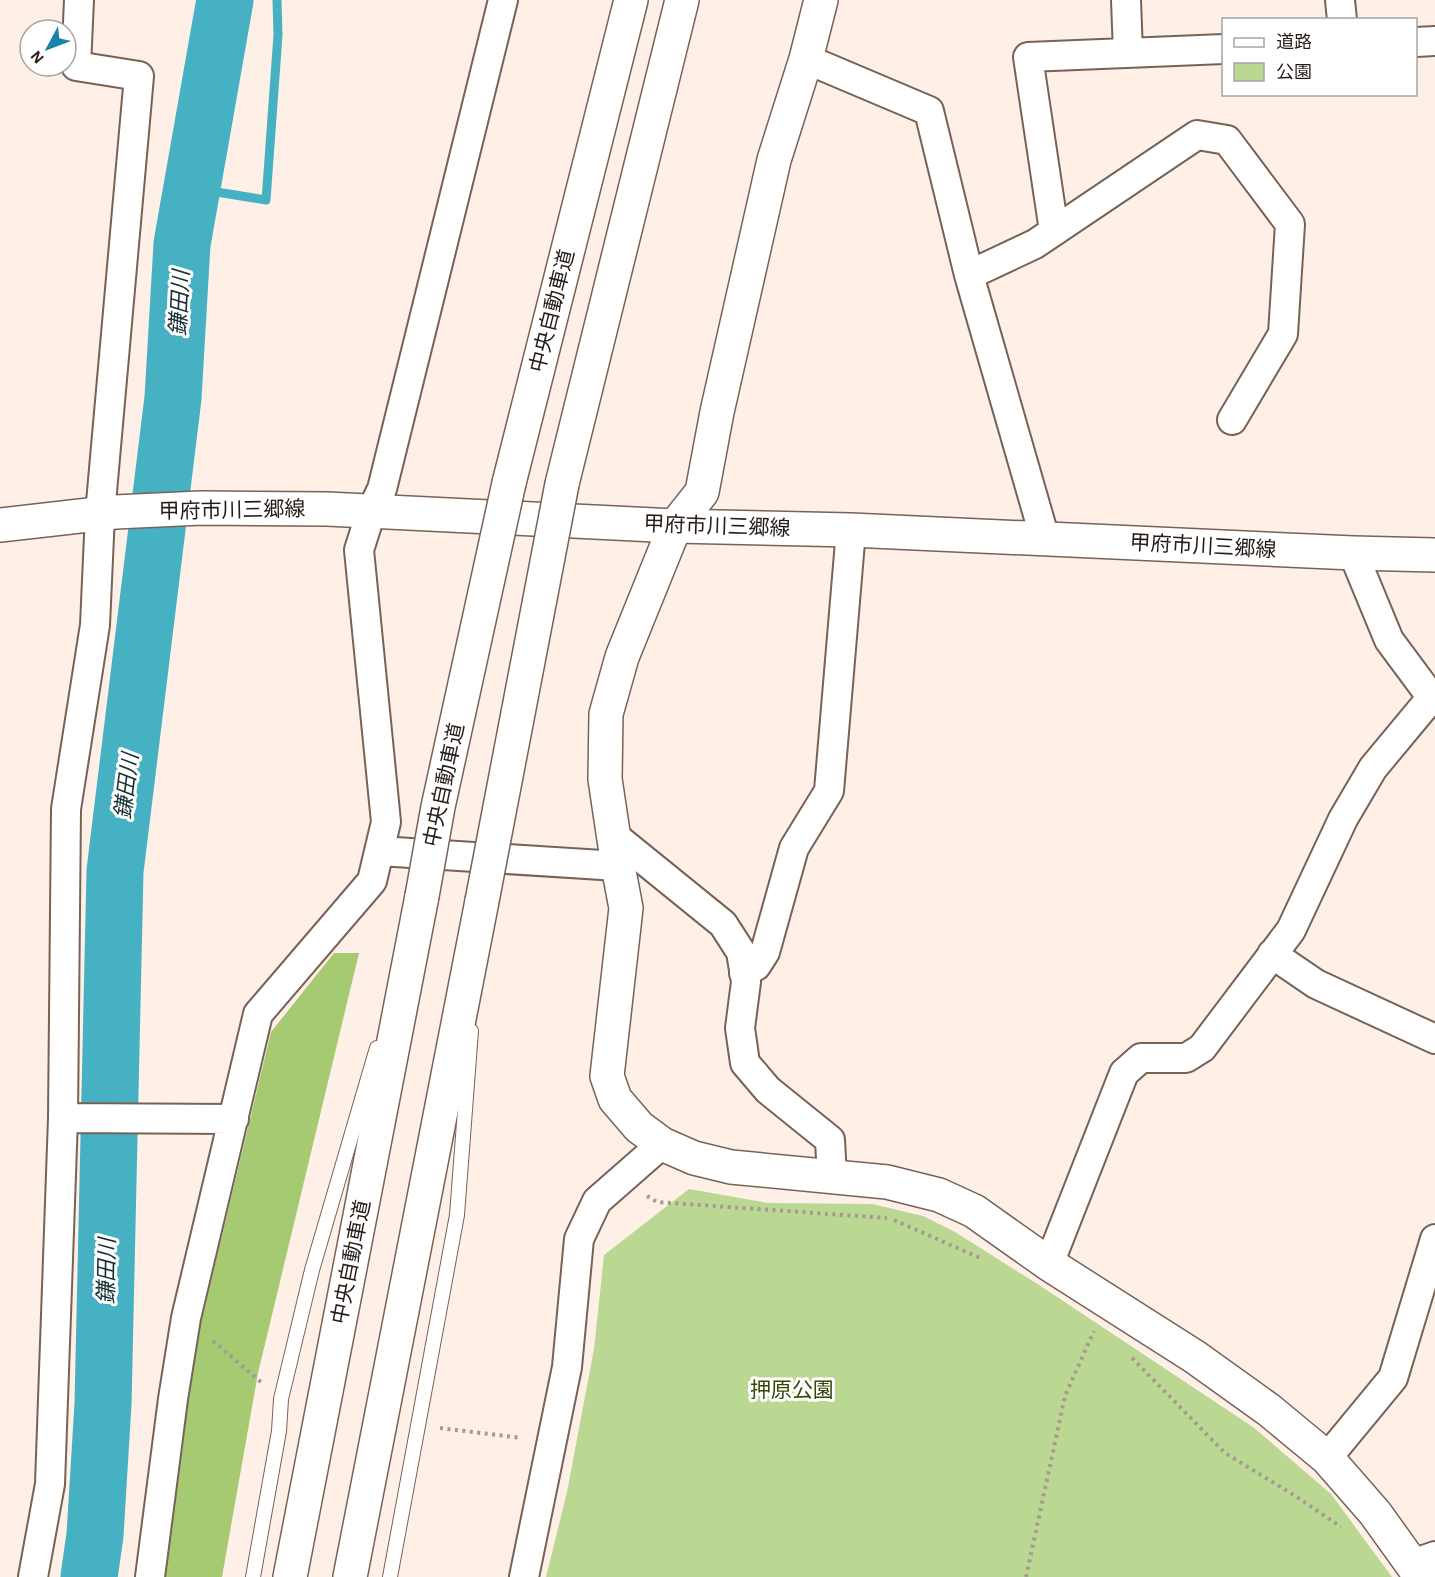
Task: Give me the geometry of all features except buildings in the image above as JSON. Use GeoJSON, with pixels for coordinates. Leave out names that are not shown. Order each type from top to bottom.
{"type":"FeatureCollection","features":[{"type":"Feature","properties":{"kind":"main road","name":"中央自動車道"},"geometry":{"type":"LineString","coordinates":[[290,1577],[440,796],[509,483],[632,0]]}},
{"type":"Feature","properties":{"kind":"main road"},"geometry":{"type":"LineString","coordinates":[[350,1577],[562,484],[682,0]]}},
{"type":"Feature","properties":{"kind":"main road"},"geometry":{"type":"LineString","coordinates":[[821,0],[806,59],[774,160],[717,412],[702,492],[675,526],[622,657],[606,714],[605,779],[612,834],[626,908],[607,1076],[615,1099],[639,1127],[662,1144],[694,1158],[731,1167],[887,1182],[939,1195],[974,1211],[1049,1264],[1195,1357],[1269,1410],[1327,1458],[1423,1566]]}},
{"type":"Feature","properties":{"kind":"main road","name":"甲府市川三郷線"},"geometry":{"type":"LineString","coordinates":[[0,525],[108,513],[201,508],[327,509],[675,526],[850,530],[1353,554],[1435,555]]}},
{"type":"Feature","properties":{"kind":"street"},"geometry":{"type":"LineString","coordinates":[[33,1577],[50,1484],[63,1118],[66,809],[95,625],[108,513],[139,76],[76,66],[79,0]]}},
{"type":"Feature","properties":{"kind":"street"},"geometry":{"type":"LineString","coordinates":[[150,1577],[186,1318],[258,1014],[372,880],[386,822],[359,549],[371,512],[382,489],[503,0]]}},
{"type":"Feature","properties":{"kind":"street"},"geometry":{"type":"LineString","coordinates":[[1126,0],[1128,53]]}},
{"type":"Feature","properties":{"kind":"street"},"geometry":{"type":"LineString","coordinates":[[1340,0],[1342,18]]}},
{"type":"Feature","properties":{"kind":"street"},"geometry":{"type":"LineString","coordinates":[[1417,42],[1435,41]]}},
{"type":"Feature","properties":{"kind":"street"},"geometry":{"type":"LineString","coordinates":[[1054,231],[1028,57],[1222,49]]}},
{"type":"Feature","properties":{"kind":"street"},"geometry":{"type":"LineString","coordinates":[[806,59],[929,111],[969,275],[1045,539]]}},
{"type":"Feature","properties":{"kind":"street"},"geometry":{"type":"LineString","coordinates":[[969,275],[1035,244],[1197,135],[1227,140],[1290,224],[1283,334],[1232,420]]}},
{"type":"Feature","properties":{"kind":"street"},"geometry":{"type":"LineString","coordinates":[[744,973],[756,966],[765,952],[794,848],[829,791],[850,530]]}},
{"type":"Feature","properties":{"kind":"street"},"geometry":{"type":"LineString","coordinates":[[1049,1264],[1124,1073],[1141,1058],[1186,1058],[1202,1048],[1291,930],[1342,819],[1373,768],[1433,699],[1389,640],[1353,554]]}},
{"type":"Feature","properties":{"kind":"street"},"geometry":{"type":"LineString","coordinates":[[612,834],[723,924],[741,952],[746,982],[740,1028],[745,1064],[768,1090],[830,1140],[832,1177]]}},
{"type":"Feature","properties":{"kind":"street"},"geometry":{"type":"LineString","coordinates":[[379,851],[618,866]]}},
{"type":"Feature","properties":{"kind":"street"},"geometry":{"type":"LineString","coordinates":[[1272,954],[1317,984],[1435,1039]]}},
{"type":"Feature","properties":{"kind":"street"},"geometry":{"type":"LineString","coordinates":[[63,1118],[234,1119]]}},
{"type":"Feature","properties":{"kind":"street"},"geometry":{"type":"LineString","coordinates":[[524,1577],[567,1367],[579,1239],[597,1201],[662,1144]]}},
{"type":"Feature","properties":{"kind":"street"},"geometry":{"type":"LineString","coordinates":[[1327,1458],[1393,1377],[1435,1239]]}},
{"type":"Feature","properties":{"kind":"lane"},"geometry":{"type":"LineString","coordinates":[[253,1577],[279,1431],[281,1399],[312,1270],[422,896]]}},
{"type":"Feature","properties":{"kind":"lane"},"geometry":{"type":"LineString","coordinates":[[390,1577],[457,1215],[482,901]]}},
{"type":"Feature","properties":{"kind":"path"},"geometry":{"type":"LineString","coordinates":[[619,1180],[657,1202],[890,1218],[981,1259]]}},
{"type":"Feature","properties":{"kind":"path"},"geometry":{"type":"LineString","coordinates":[[186,1318],[281,1399]]}},
{"type":"Feature","properties":{"kind":"path"},"geometry":{"type":"LineString","coordinates":[[1085,1325],[1103,1338]]}},
{"type":"Feature","properties":{"kind":"path"},"geometry":{"type":"LineString","coordinates":[[1026,1577],[1065,1396],[1094,1331]]}},
{"type":"Feature","properties":{"kind":"path"},"geometry":{"type":"LineString","coordinates":[[1132,1358],[1225,1453],[1298,1497],[1347,1532]]}},
{"type":"Feature","properties":{"kind":"path"},"geometry":{"type":"LineString","coordinates":[[418,1425],[551,1442]]}},
{"type":"Feature","properties":{"kind":"green space"},"geometry":{"type":"Polygon","coordinates":[[[334,953],[359,953],[258,1373],[222,1577],[162,1577],[179,1414],[271,1032],[334,953]]]}},
{"type":"Feature","properties":{"kind":"green space","name":"押原公園"},"geometry":{"type":"Polygon","coordinates":[[[689,1189],[768,1203],[872,1204],[923,1216],[955,1232],[1253,1427],[1331,1494],[1392,1577],[546,1577],[567,1492],[594,1349],[604,1255],[689,1189]]]}},
{"type":"Feature","properties":{"kind":"waterway","name":"鎌田川"},"geometry":{"type":"LineString","coordinates":[[89,1577],[95,1535],[103,1404],[115,871],[173,398],[182,244],[225,0]]}},
{"type":"Feature","properties":{"kind":"waterway"},"geometry":{"type":"LineString","coordinates":[[192,188],[266,200],[278,35],[277,0]]}}]}
